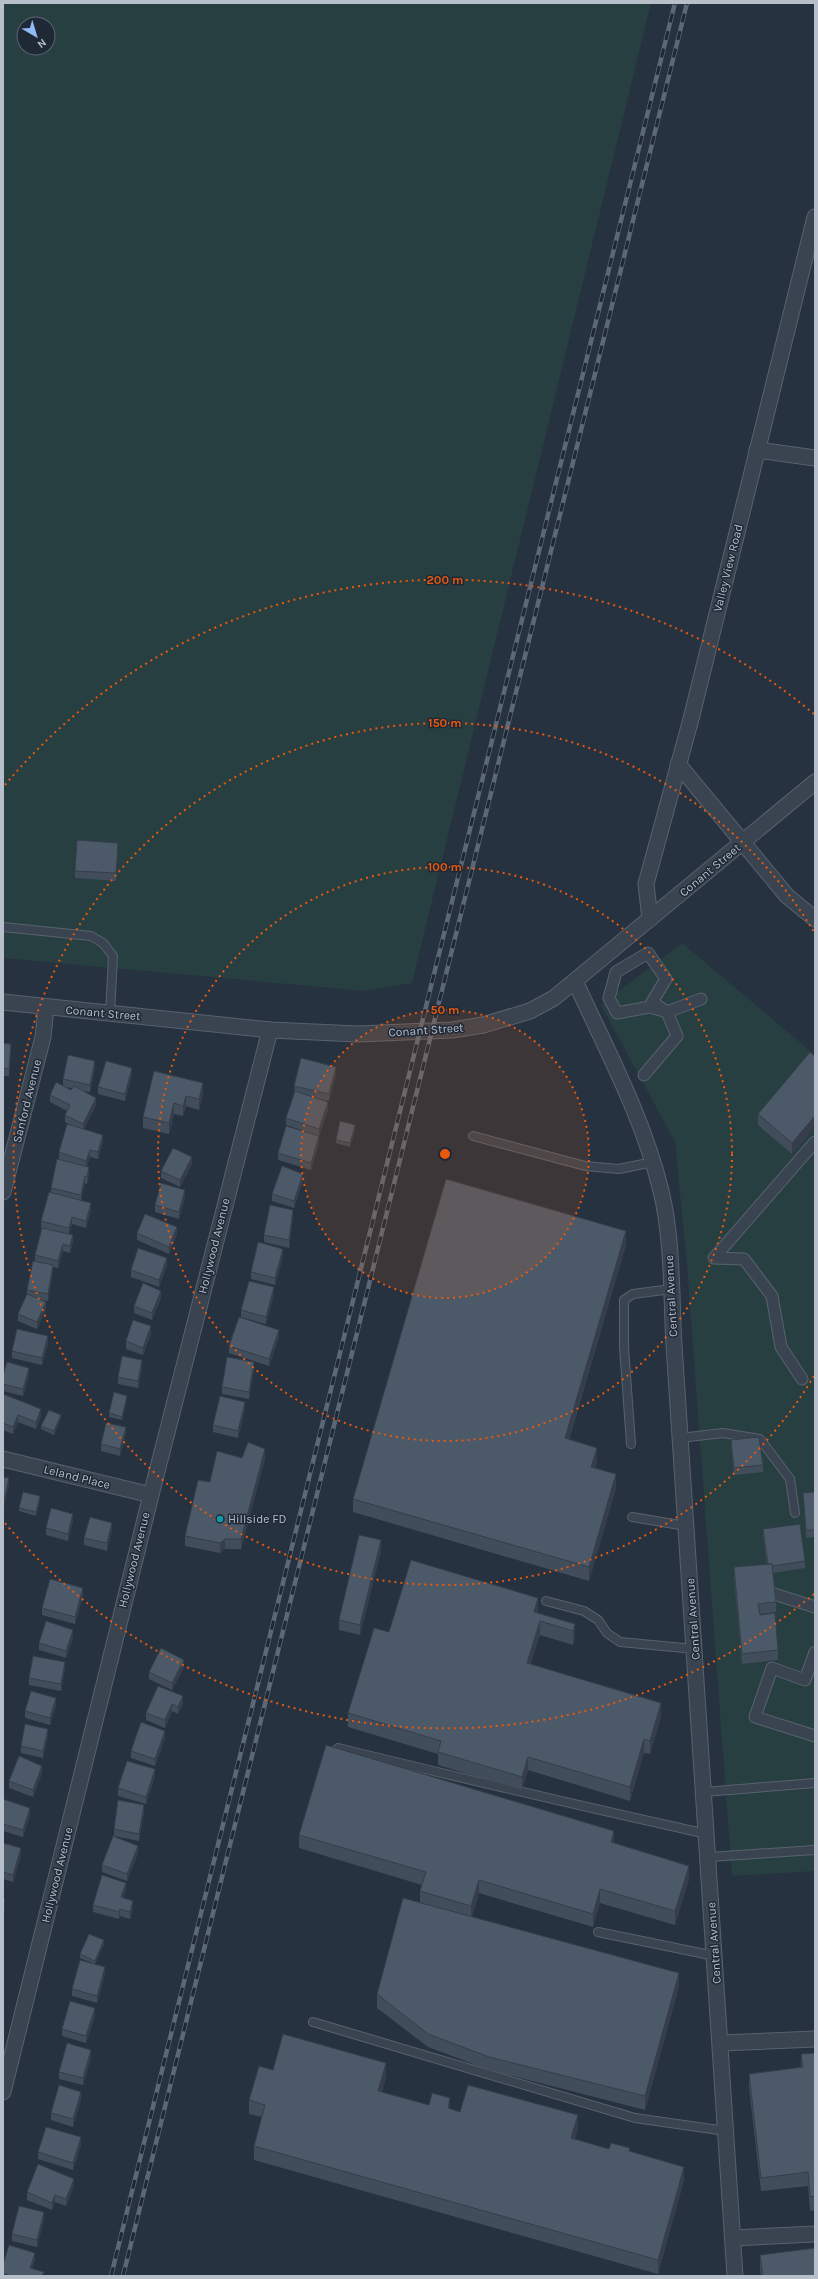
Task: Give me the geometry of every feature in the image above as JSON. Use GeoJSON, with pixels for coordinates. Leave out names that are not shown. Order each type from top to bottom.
{"type":"FeatureCollection","features":[{"type":"Feature","properties":{"kind":"street","name":"Valley View Road"},"geometry":{"type":"LineString","coordinates":[[650,919],[646,884],[678,764],[815,217]]}},
{"type":"Feature","properties":{"kind":"street"},"geometry":{"type":"LineString","coordinates":[[757,450],[815,458]]}},
{"type":"Feature","properties":{"kind":"street"},"geometry":{"type":"LineString","coordinates":[[678,764],[787,896],[815,919]]}},
{"type":"Feature","properties":{"kind":"street","name":"Conant Street"},"geometry":{"type":"LineString","coordinates":[[3,1002],[46,1008],[110,1013],[270,1030],[358,1034],[452,1030],[483,1025],[530,1011],[554,998],[815,782]]}},
{"type":"Feature","properties":{"kind":"street"},"geometry":{"type":"LineString","coordinates":[[644,1074],[677,1036],[667,1012],[652,1002],[666,979],[648,953],[616,972],[609,998],[617,1013],[650,1007],[667,1012],[701,999]]}},
{"type":"Feature","properties":{"kind":"street","name":"Central Avenue"},"geometry":{"type":"LineString","coordinates":[[574,980],[633,1104],[654,1162],[662,1192],[668,1232],[680,1438],[709,1857],[735,2276]]}},
{"type":"Feature","properties":{"kind":"street","name":"Sanford Avenue"},"geometry":{"type":"LineString","coordinates":[[3,1192],[43,1037],[46,1008]]}},
{"type":"Feature","properties":{"kind":"street","name":"Hollywood Avenue"},"geometry":{"type":"LineString","coordinates":[[3,2092],[151,1495],[270,1030]]}},
{"type":"Feature","properties":{"kind":"street"},"geometry":{"type":"LineString","coordinates":[[802,1379],[780,1347],[772,1296],[744,1259],[714,1258],[815,1142]]}},
{"type":"Feature","properties":{"kind":"street","name":"Leland Place"},"geometry":{"type":"LineString","coordinates":[[3,1459],[151,1495]]}},
{"type":"Feature","properties":{"kind":"street"},"geometry":{"type":"LineString","coordinates":[[774,1594],[815,1607]]}},
{"type":"Feature","properties":{"kind":"street"},"geometry":{"type":"LineString","coordinates":[[815,1652],[805,1680],[772,1668],[755,1717],[815,1736]]}},
{"type":"Feature","properties":{"kind":"street"},"geometry":{"type":"LineString","coordinates":[[720,2043],[815,2039]]}},
{"type":"Feature","properties":{"kind":"street"},"geometry":{"type":"LineString","coordinates":[[733,2238],[815,2234]]}},
{"type":"Feature","properties":{"kind":"lane"},"geometry":{"type":"LineString","coordinates":[[3,927],[91,936],[103,943],[112,956],[110,1013]]}},
{"type":"Feature","properties":{"kind":"lane"},"geometry":{"type":"LineString","coordinates":[[473,1136],[585,1166],[619,1169],[654,1162]]}},
{"type":"Feature","properties":{"kind":"lane"},"geometry":{"type":"LineString","coordinates":[[631,1444],[624,1347],[624,1300],[634,1294],[671,1289]]}},
{"type":"Feature","properties":{"kind":"lane"},"geometry":{"type":"LineString","coordinates":[[680,1438],[723,1433],[760,1439],[780,1464],[790,1480],[795,1513]]}},
{"type":"Feature","properties":{"kind":"lane"},"geometry":{"type":"LineString","coordinates":[[632,1517],[686,1526]]}},
{"type":"Feature","properties":{"kind":"lane"},"geometry":{"type":"LineString","coordinates":[[546,1601],[584,1611],[598,1620],[607,1633],[620,1642],[695,1649]]}},
{"type":"Feature","properties":{"kind":"lane"},"geometry":{"type":"LineString","coordinates":[[338,1748],[499,1788],[707,1834]]}},
{"type":"Feature","properties":{"kind":"lane"},"geometry":{"type":"LineString","coordinates":[[704,1792],[815,1783]]}},
{"type":"Feature","properties":{"kind":"lane"},"geometry":{"type":"LineString","coordinates":[[709,1857],[815,1850]]}},
{"type":"Feature","properties":{"kind":"lane"},"geometry":{"type":"LineString","coordinates":[[598,1932],[715,1956]]}},
{"type":"Feature","properties":{"kind":"lane"},"geometry":{"type":"LineString","coordinates":[[313,2022],[635,2118],[726,2131]]}},
{"type":"Feature","properties":{"kind":"green space"},"geometry":{"type":"Polygon","coordinates":[[[3,3],[651,3],[412,983],[365,991],[3,958],[3,3]]]}},
{"type":"Feature","properties":{"kind":"green space"},"geometry":{"type":"Polygon","coordinates":[[[682,943],[815,1055],[815,1871],[732,1876],[687,1265],[675,1142],[601,1005],[682,943]]]}},
{"type":"Feature","properties":{"kind":"building"},"geometry":{"type":"Polygon","coordinates":[[[77,840],[118,843],[116,873],[75,871],[77,840]]]}},
{"type":"Feature","properties":{"kind":"building"},"geometry":{"type":"Polygon","coordinates":[[[3,1043],[11,1044],[9,1069],[3,1068],[3,1043]]]}},
{"type":"Feature","properties":{"kind":"building"},"geometry":{"type":"Polygon","coordinates":[[[810,1052],[815,1056],[815,1116],[792,1143],[758,1114],[810,1052]]]}},
{"type":"Feature","properties":{"kind":"building"},"geometry":{"type":"Polygon","coordinates":[[[68,1055],[95,1061],[90,1085],[63,1079],[68,1055]]]}},
{"type":"Feature","properties":{"kind":"building"},"geometry":{"type":"Polygon","coordinates":[[[301,1058],[336,1067],[329,1094],[294,1086],[301,1058]]]}},
{"type":"Feature","properties":{"kind":"building"},"geometry":{"type":"Polygon","coordinates":[[[106,1061],[132,1068],[125,1094],[98,1087],[106,1061]]]}},
{"type":"Feature","properties":{"kind":"building"},"geometry":{"type":"Polygon","coordinates":[[[154,1071],[203,1083],[199,1099],[186,1096],[183,1106],[174,1103],[169,1123],[143,1117],[154,1071]]]}},
{"type":"Feature","properties":{"kind":"building"},"geometry":{"type":"Polygon","coordinates":[[[56,1082],[71,1090],[74,1086],[96,1098],[83,1124],[65,1115],[70,1105],[50,1095],[56,1082]]]}},
{"type":"Feature","properties":{"kind":"building"},"geometry":{"type":"Polygon","coordinates":[[[295,1091],[328,1102],[319,1129],[286,1118],[295,1091]]]}},
{"type":"Feature","properties":{"kind":"building"},"geometry":{"type":"Polygon","coordinates":[[[340,1121],[355,1125],[350,1143],[336,1140],[340,1121]]]}},
{"type":"Feature","properties":{"kind":"building"},"geometry":{"type":"Polygon","coordinates":[[[67,1124],[103,1135],[98,1152],[90,1150],[86,1161],[59,1152],[67,1124]]]}},
{"type":"Feature","properties":{"kind":"building"},"geometry":{"type":"Polygon","coordinates":[[[286,1126],[319,1136],[311,1163],[278,1153],[286,1126]]]}},
{"type":"Feature","properties":{"kind":"building"},"geometry":{"type":"Polygon","coordinates":[[[173,1148],[192,1157],[180,1180],[161,1171],[173,1148]]]}},
{"type":"Feature","properties":{"kind":"building"},"geometry":{"type":"Polygon","coordinates":[[[57,1159],[89,1167],[87,1177],[85,1176],[81,1195],[51,1188],[57,1159]]]}},
{"type":"Feature","properties":{"kind":"building"},"geometry":{"type":"Polygon","coordinates":[[[282,1166],[303,1174],[294,1201],[272,1194],[282,1166]]]}},
{"type":"Feature","properties":{"kind":"building"},"geometry":{"type":"Polygon","coordinates":[[[446,1179],[626,1231],[565,1438],[597,1448],[591,1467],[616,1474],[589,1567],[353,1499],[446,1179]]]}},
{"type":"Feature","properties":{"kind":"building"},"geometry":{"type":"Polygon","coordinates":[[[161,1183],[185,1190],[179,1212],[155,1205],[161,1183]]]}},
{"type":"Feature","properties":{"kind":"building"},"geometry":{"type":"Polygon","coordinates":[[[49,1192],[91,1203],[86,1221],[72,1217],[69,1228],[41,1221],[49,1192]]]}},
{"type":"Feature","properties":{"kind":"building"},"geometry":{"type":"Polygon","coordinates":[[[270,1205],[293,1210],[289,1240],[264,1235],[270,1205]]]}},
{"type":"Feature","properties":{"kind":"building"},"geometry":{"type":"Polygon","coordinates":[[[145,1214],[177,1227],[169,1247],[137,1233],[145,1214]]]}},
{"type":"Feature","properties":{"kind":"building"},"geometry":{"type":"Polygon","coordinates":[[[42,1228],[73,1235],[70,1246],[63,1244],[58,1261],[35,1255],[42,1228]]]}},
{"type":"Feature","properties":{"kind":"building"},"geometry":{"type":"Polygon","coordinates":[[[258,1242],[283,1249],[275,1278],[251,1272],[258,1242]]]}},
{"type":"Feature","properties":{"kind":"building"},"geometry":{"type":"Polygon","coordinates":[[[138,1248],[167,1258],[159,1280],[131,1270],[138,1248]]]}},
{"type":"Feature","properties":{"kind":"building"},"geometry":{"type":"Polygon","coordinates":[[[33,1261],[53,1265],[48,1294],[27,1290],[33,1261]]]}},
{"type":"Feature","properties":{"kind":"building"},"geometry":{"type":"Polygon","coordinates":[[[249,1281],[274,1287],[266,1317],[241,1310],[249,1281]]]}},
{"type":"Feature","properties":{"kind":"building"},"geometry":{"type":"Polygon","coordinates":[[[143,1283],[161,1291],[152,1313],[134,1306],[143,1283]]]}},
{"type":"Feature","properties":{"kind":"building"},"geometry":{"type":"Polygon","coordinates":[[[27,1294],[46,1302],[37,1322],[18,1314],[27,1294]]]}},
{"type":"Feature","properties":{"kind":"building"},"geometry":{"type":"Polygon","coordinates":[[[239,1317],[279,1330],[269,1359],[229,1346],[239,1317]]]}},
{"type":"Feature","properties":{"kind":"building"},"geometry":{"type":"Polygon","coordinates":[[[133,1320],[151,1326],[143,1348],[126,1341],[133,1320]]]}},
{"type":"Feature","properties":{"kind":"building"},"geometry":{"type":"Polygon","coordinates":[[[17,1329],[48,1336],[42,1358],[12,1351],[17,1329]]]}},
{"type":"Feature","properties":{"kind":"building"},"geometry":{"type":"Polygon","coordinates":[[[122,1356],[142,1360],[138,1381],[118,1377],[122,1356]]]}},
{"type":"Feature","properties":{"kind":"building"},"geometry":{"type":"Polygon","coordinates":[[[227,1357],[254,1362],[249,1392],[222,1387],[227,1357]]]}},
{"type":"Feature","properties":{"kind":"building"},"geometry":{"type":"Polygon","coordinates":[[[7,1362],[29,1368],[23,1389],[3,1384],[3,1375],[7,1362]]]}},
{"type":"Feature","properties":{"kind":"building"},"geometry":{"type":"Polygon","coordinates":[[[114,1392],[127,1396],[122,1417],[109,1413],[114,1392]]]}},
{"type":"Feature","properties":{"kind":"building"},"geometry":{"type":"Polygon","coordinates":[[[3,1394],[41,1409],[36,1422],[18,1415],[13,1427],[3,1423],[3,1394]]]}},
{"type":"Feature","properties":{"kind":"building"},"geometry":{"type":"Polygon","coordinates":[[[220,1396],[245,1402],[238,1431],[213,1425],[220,1396]]]}},
{"type":"Feature","properties":{"kind":"building"},"geometry":{"type":"Polygon","coordinates":[[[49,1410],[61,1415],[54,1431],[41,1426],[49,1410]]]}},
{"type":"Feature","properties":{"kind":"building"},"geometry":{"type":"Polygon","coordinates":[[[106,1423],[126,1427],[120,1449],[101,1444],[106,1423]]]}},
{"type":"Feature","properties":{"kind":"building"},"geometry":{"type":"Polygon","coordinates":[[[759,1437],[763,1465],[734,1468],[731,1440],[759,1437]]]}},
{"type":"Feature","properties":{"kind":"building","name":"Hillside FD"},"geometry":{"type":"Polygon","coordinates":[[[248,1442],[265,1449],[241,1539],[225,1539],[220,1543],[185,1536],[198,1480],[210,1482],[217,1451],[242,1458],[248,1442]]]}},
{"type":"Feature","properties":{"kind":"building"},"geometry":{"type":"Polygon","coordinates":[[[3,1477],[9,1478],[3,1504],[3,1477]]]}},
{"type":"Feature","properties":{"kind":"building"},"geometry":{"type":"Polygon","coordinates":[[[23,1492],[40,1496],[36,1512],[19,1508],[23,1492]]]}},
{"type":"Feature","properties":{"kind":"building"},"geometry":{"type":"Polygon","coordinates":[[[815,1492],[815,1530],[806,1530],[803,1493],[815,1492]]]}},
{"type":"Feature","properties":{"kind":"building"},"geometry":{"type":"Polygon","coordinates":[[[51,1508],[73,1514],[68,1534],[46,1528],[51,1508]]]}},
{"type":"Feature","properties":{"kind":"building"},"geometry":{"type":"Polygon","coordinates":[[[90,1517],[112,1523],[107,1543],[84,1538],[90,1517]]]}},
{"type":"Feature","properties":{"kind":"building"},"geometry":{"type":"Polygon","coordinates":[[[800,1524],[805,1561],[772,1566],[772,1564],[768,1564],[763,1529],[800,1524]]]}},
{"type":"Feature","properties":{"kind":"building"},"geometry":{"type":"Polygon","coordinates":[[[359,1535],[381,1540],[360,1625],[339,1620],[359,1535]]]}},
{"type":"Feature","properties":{"kind":"building"},"geometry":{"type":"Polygon","coordinates":[[[411,1560],[538,1598],[534,1612],[575,1624],[573,1631],[540,1621],[527,1663],[661,1703],[650,1741],[644,1739],[630,1787],[528,1757],[522,1777],[438,1752],[441,1741],[348,1713],[374,1628],[389,1632],[411,1560]]]}},
{"type":"Feature","properties":{"kind":"building"},"geometry":{"type":"Polygon","coordinates":[[[772,1564],[776,1602],[758,1604],[760,1615],[775,1613],[778,1650],[742,1654],[734,1567],[772,1564]]]}},
{"type":"Feature","properties":{"kind":"building"},"geometry":{"type":"Polygon","coordinates":[[[50,1579],[83,1588],[75,1617],[42,1608],[50,1579]]]}},
{"type":"Feature","properties":{"kind":"building"},"geometry":{"type":"Polygon","coordinates":[[[46,1621],[73,1630],[66,1651],[39,1643],[46,1621]]]}},
{"type":"Feature","properties":{"kind":"building"},"geometry":{"type":"Polygon","coordinates":[[[161,1648],[184,1660],[172,1683],[149,1672],[161,1648]]]}},
{"type":"Feature","properties":{"kind":"building"},"geometry":{"type":"Polygon","coordinates":[[[33,1656],[65,1662],[61,1684],[29,1678],[33,1656]]]}},
{"type":"Feature","properties":{"kind":"building"},"geometry":{"type":"Polygon","coordinates":[[[158,1686],[183,1696],[178,1707],[172,1704],[165,1720],[146,1713],[158,1686]]]}},
{"type":"Feature","properties":{"kind":"building"},"geometry":{"type":"Polygon","coordinates":[[[31,1691],[56,1698],[50,1718],[25,1711],[31,1691]]]}},
{"type":"Feature","properties":{"kind":"building"},"geometry":{"type":"Polygon","coordinates":[[[141,1722],[165,1731],[155,1759],[131,1751],[141,1722]]]}},
{"type":"Feature","properties":{"kind":"building"},"geometry":{"type":"Polygon","coordinates":[[[25,1724],[48,1729],[43,1751],[21,1746],[25,1724]]]}},
{"type":"Feature","properties":{"kind":"building"},"geometry":{"type":"Polygon","coordinates":[[[326,1745],[614,1831],[611,1842],[689,1866],[675,1911],[600,1889],[593,1914],[479,1880],[471,1906],[420,1891],[426,1872],[299,1835],[326,1745]]]}},
{"type":"Feature","properties":{"kind":"building"},"geometry":{"type":"Polygon","coordinates":[[[19,1756],[42,1766],[33,1790],[9,1781],[19,1756]]]}},
{"type":"Feature","properties":{"kind":"building"},"geometry":{"type":"Polygon","coordinates":[[[127,1761],[155,1769],[146,1797],[118,1788],[127,1761]]]}},
{"type":"Feature","properties":{"kind":"building"},"geometry":{"type":"Polygon","coordinates":[[[3,1799],[30,1808],[23,1830],[3,1824],[3,1799]]]}},
{"type":"Feature","properties":{"kind":"building"},"geometry":{"type":"Polygon","coordinates":[[[118,1800],[144,1805],[139,1834],[114,1829],[118,1800]]]}},
{"type":"Feature","properties":{"kind":"building"},"geometry":{"type":"Polygon","coordinates":[[[113,1836],[138,1846],[127,1874],[102,1865],[113,1836]]]}},
{"type":"Feature","properties":{"kind":"building"},"geometry":{"type":"Polygon","coordinates":[[[3,1843],[21,1848],[13,1875],[3,1872],[3,1843]]]}},
{"type":"Feature","properties":{"kind":"building"},"geometry":{"type":"Polygon","coordinates":[[[102,1875],[126,1883],[121,1897],[133,1901],[130,1912],[120,1909],[119,1912],[93,1905],[102,1875]]]}},
{"type":"Feature","properties":{"kind":"building"},"geometry":{"type":"Polygon","coordinates":[[[403,1898],[679,1973],[645,2096],[489,2057],[428,2034],[377,1994],[403,1898]]]}},
{"type":"Feature","properties":{"kind":"building"},"geometry":{"type":"Polygon","coordinates":[[[3,1899],[5,1899],[3,1912],[3,1899]]]}},
{"type":"Feature","properties":{"kind":"building"},"geometry":{"type":"Polygon","coordinates":[[[89,1934],[104,1940],[95,1961],[80,1954],[89,1934]]]}},
{"type":"Feature","properties":{"kind":"building"},"geometry":{"type":"Polygon","coordinates":[[[80,1960],[105,1967],[97,1996],[72,1989],[80,1960]]]}},
{"type":"Feature","properties":{"kind":"building"},"geometry":{"type":"Polygon","coordinates":[[[70,2001],[95,2008],[86,2036],[62,2029],[70,2001]]]}},
{"type":"Feature","properties":{"kind":"building"},"geometry":{"type":"Polygon","coordinates":[[[283,2034],[386,2063],[378,2091],[429,2105],[432,2093],[450,2098],[448,2108],[460,2112],[468,2085],[578,2115],[571,2138],[609,2149],[611,2143],[630,2148],[629,2151],[684,2167],[658,2260],[254,2146],[265,2105],[249,2100],[259,2066],[273,2070],[283,2034]]]}},
{"type":"Feature","properties":{"kind":"building"},"geometry":{"type":"Polygon","coordinates":[[[67,2043],[91,2050],[83,2078],[59,2072],[67,2043]]]}},
{"type":"Feature","properties":{"kind":"building"},"geometry":{"type":"Polygon","coordinates":[[[815,2053],[815,2196],[810,2197],[808,2172],[761,2178],[749,2074],[803,2067],[801,2054],[815,2053]]]}},
{"type":"Feature","properties":{"kind":"building"},"geometry":{"type":"Polygon","coordinates":[[[59,2085],[81,2092],[73,2119],[51,2113],[59,2085]]]}},
{"type":"Feature","properties":{"kind":"building"},"geometry":{"type":"Polygon","coordinates":[[[46,2127],[81,2137],[73,2163],[38,2152],[46,2127]]]}},
{"type":"Feature","properties":{"kind":"building"},"geometry":{"type":"Polygon","coordinates":[[[38,2164],[74,2179],[66,2199],[55,2195],[52,2203],[27,2192],[38,2164]]]}},
{"type":"Feature","properties":{"kind":"building"},"geometry":{"type":"Polygon","coordinates":[[[19,2206],[44,2212],[37,2240],[12,2234],[19,2206]]]}},
{"type":"Feature","properties":{"kind":"building"},"geometry":{"type":"Polygon","coordinates":[[[9,2245],[35,2253],[30,2268],[44,2272],[42,2276],[11,2276],[3,2273],[3,2264],[9,2245]]]}},
{"type":"Feature","properties":{"kind":"building"},"geometry":{"type":"Polygon","coordinates":[[[815,2248],[815,2276],[763,2276],[760,2255],[815,2248]]]}},
{"type":"Feature","properties":{"kind":"railway"},"geometry":{"type":"LineString","coordinates":[[111,2276],[675,3]]}},
{"type":"Feature","properties":{"kind":"railway"},"geometry":{"type":"LineString","coordinates":[[123,2276],[687,3]]}},
{"type":"Feature","properties":{"kind":"place","name":"Hillside FD"},"geometry":{"type":"Point","coordinates":[220,1519]}}]}
